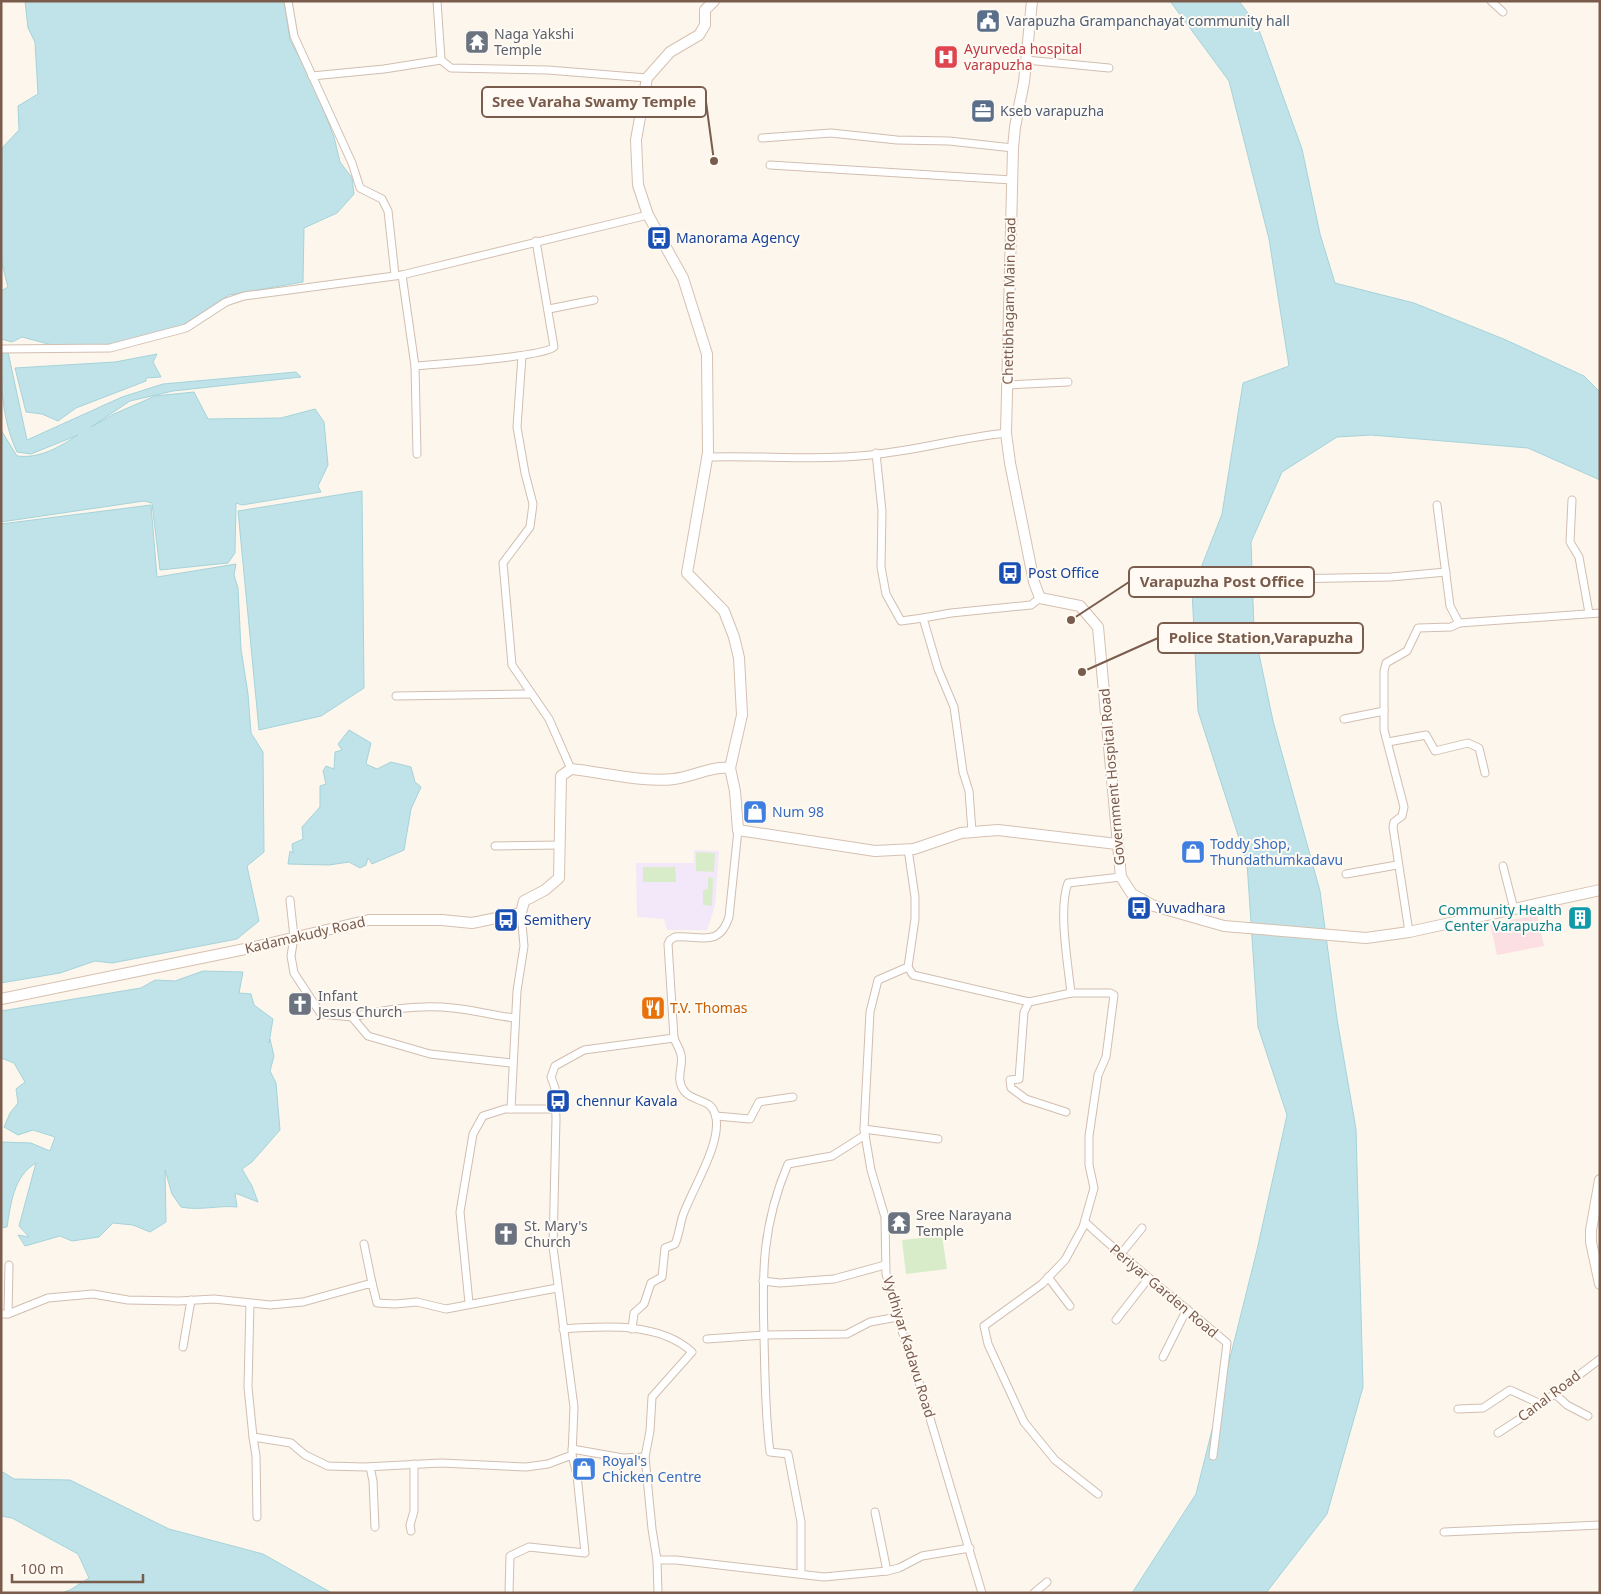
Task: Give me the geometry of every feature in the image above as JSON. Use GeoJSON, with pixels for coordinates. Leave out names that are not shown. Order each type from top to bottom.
{"type":"FeatureCollection","features":[{"type":"Feature","properties":{"kind":"street"},"geometry":{"type":"LineString","coordinates":[[288,1],[294,36],[352,163],[360,188],[382,199],[388,211],[415,366],[417,454]]}},
{"type":"Feature","properties":{"kind":"street"},"geometry":{"type":"LineString","coordinates":[[437,1],[441,60],[451,68],[548,70],[647,78]]}},
{"type":"Feature","properties":{"kind":"street"},"geometry":{"type":"LineString","coordinates":[[632,1329],[634,1313],[644,1304],[651,1283],[662,1277],[665,1248],[675,1244],[683,1216],[711,1151],[716,1116],[713,1109],[704,1101],[686,1093],[683,1088],[679,1067],[682,1056],[674,1038],[668,944],[675,937],[714,938],[724,930],[729,917],[738,830],[735,792],[730,768],[742,715],[741,685],[734,637],[724,611],[687,573],[700,510],[706,457],[708,421],[707,354],[683,278],[648,215],[638,186],[636,140],[647,78],[670,52],[699,35],[705,25],[705,10],[714,1]]}},
{"type":"Feature","properties":{"kind":"street","name":"Chettibhagam Main Road"},"geometry":{"type":"LineString","coordinates":[[1032,1],[1026,60],[1013,148],[1006,433],[1034,582],[1040,598]]}},
{"type":"Feature","properties":{"kind":"street"},"geometry":{"type":"LineString","coordinates":[[1491,1],[1503,12]]}},
{"type":"Feature","properties":{"kind":"street"},"geometry":{"type":"LineString","coordinates":[[312,76],[384,69],[441,60]]}},
{"type":"Feature","properties":{"kind":"street"},"geometry":{"type":"LineString","coordinates":[[1026,60],[1109,68]]}},
{"type":"Feature","properties":{"kind":"street"},"geometry":{"type":"LineString","coordinates":[[762,138],[831,133],[897,140],[949,141],[1013,148]]}},
{"type":"Feature","properties":{"kind":"street"},"geometry":{"type":"LineString","coordinates":[[770,165],[1012,180]]}},
{"type":"Feature","properties":{"kind":"street"},"geometry":{"type":"LineString","coordinates":[[1,349],[110,348],[186,328],[226,302],[244,296],[398,275],[648,215]]}},
{"type":"Feature","properties":{"kind":"street"},"geometry":{"type":"LineString","coordinates":[[415,366],[522,356],[550,351],[554,347],[536,241]]}},
{"type":"Feature","properties":{"kind":"street"},"geometry":{"type":"LineString","coordinates":[[549,309],[594,300]]}},
{"type":"Feature","properties":{"kind":"street"},"geometry":{"type":"LineString","coordinates":[[522,356],[517,427],[533,504],[530,527],[503,563],[512,665],[549,719],[570,769]]}},
{"type":"Feature","properties":{"kind":"street"},"geometry":{"type":"LineString","coordinates":[[1007,385],[1068,382]]}},
{"type":"Feature","properties":{"kind":"street"},"geometry":{"type":"LineString","coordinates":[[706,457],[812,458],[876,453],[964,437],[1006,433]]}},
{"type":"Feature","properties":{"kind":"street"},"geometry":{"type":"LineString","coordinates":[[876,453],[882,511],[881,567],[886,594],[901,621],[951,613],[1031,605],[1040,598]]}},
{"type":"Feature","properties":{"kind":"street"},"geometry":{"type":"LineString","coordinates":[[1572,500],[1570,542],[1579,557],[1589,613]]}},
{"type":"Feature","properties":{"kind":"street"},"geometry":{"type":"LineString","coordinates":[[1437,505],[1450,606],[1458,623]]}},
{"type":"Feature","properties":{"kind":"street"},"geometry":{"type":"LineString","coordinates":[[1284,579],[1391,577],[1446,572]]}},
{"type":"Feature","properties":{"kind":"street","name":"Government Hospital Road"},"geometry":{"type":"LineString","coordinates":[[1040,598],[1080,606],[1098,627],[1121,877],[1132,894],[1154,906],[1224,926],[1366,938],[1409,932],[1600,890]]}},
{"type":"Feature","properties":{"kind":"street"},"geometry":{"type":"LineString","coordinates":[[1409,932],[1397,865],[1393,827],[1394,822],[1402,816],[1404,807],[1384,730],[1384,671],[1386,663],[1407,651],[1418,628],[1451,626],[1458,623],[1600,613]]}},
{"type":"Feature","properties":{"kind":"street"},"geometry":{"type":"LineString","coordinates":[[923,618],[938,669],[954,707],[964,772],[969,791],[972,832]]}},
{"type":"Feature","properties":{"kind":"street"},"geometry":{"type":"LineString","coordinates":[[396,696],[531,694]]}},
{"type":"Feature","properties":{"kind":"street"},"geometry":{"type":"LineString","coordinates":[[1344,719],[1384,711]]}},
{"type":"Feature","properties":{"kind":"street"},"geometry":{"type":"LineString","coordinates":[[1388,742],[1426,736],[1435,751],[1468,743],[1479,748],[1485,773]]}},
{"type":"Feature","properties":{"kind":"street"},"geometry":{"type":"LineString","coordinates":[[511,1109],[515,1018],[524,946],[521,913],[524,901],[545,890],[559,878],[561,776],[570,769],[652,779],[675,779],[720,767],[730,768]]}},
{"type":"Feature","properties":{"kind":"street"},"geometry":{"type":"LineString","coordinates":[[738,830],[876,851],[914,849],[961,834],[998,830],[1117,844]]}},
{"type":"Feature","properties":{"kind":"street"},"geometry":{"type":"LineString","coordinates":[[495,846],[560,845]]}},
{"type":"Feature","properties":{"kind":"street"},"geometry":{"type":"LineString","coordinates":[[908,849],[915,897],[915,919],[908,967],[913,975],[1029,1002],[1071,993],[1110,993],[1114,995],[1106,1057],[1098,1075],[1089,1136],[1090,1165],[1094,1188],[1085,1222],[1065,1260],[1048,1277],[984,1326],[988,1344],[1024,1422],[1055,1460],[1098,1494]]}},
{"type":"Feature","properties":{"kind":"street"},"geometry":{"type":"LineString","coordinates":[[1346,874],[1397,865]]}},
{"type":"Feature","properties":{"kind":"street"},"geometry":{"type":"LineString","coordinates":[[1504,866],[1514,909]]}},
{"type":"Feature","properties":{"kind":"street"},"geometry":{"type":"LineString","coordinates":[[1071,993],[1065,936],[1065,891],[1068,883],[1121,877]]}},
{"type":"Feature","properties":{"kind":"street"},"geometry":{"type":"LineString","coordinates":[[290,900],[294,937],[291,956],[294,973],[322,1014],[352,1017],[388,1009],[424,1007],[453,1008],[515,1018]]}},
{"type":"Feature","properties":{"kind":"street","name":"Kadamakudy Road"},"geometry":{"type":"LineString","coordinates":[[1,999],[369,920],[442,920],[472,923],[521,913]]}},
{"type":"Feature","properties":{"kind":"street","name":"Vydhiyar Kadavu Road"},"geometry":{"type":"LineString","coordinates":[[908,967],[878,980],[872,994],[865,1132],[871,1170],[885,1217],[885,1265],[898,1317],[970,1548],[982,1593]]}},
{"type":"Feature","properties":{"kind":"street"},"geometry":{"type":"LineString","coordinates":[[1029,1002],[1024,1012],[1020,1079],[1010,1080],[1011,1088],[1026,1099],[1066,1112]]}},
{"type":"Feature","properties":{"kind":"street"},"geometry":{"type":"LineString","coordinates":[[352,1017],[368,1036],[430,1054],[512,1063]]}},
{"type":"Feature","properties":{"kind":"street"},"geometry":{"type":"LineString","coordinates":[[509,1593],[510,1556],[529,1547],[585,1553],[577,1475],[572,1452],[574,1407],[553,1246],[556,1137],[552,1077],[555,1066],[584,1050],[674,1038]]}},
{"type":"Feature","properties":{"kind":"street"},"geometry":{"type":"LineString","coordinates":[[716,1116],[750,1119],[759,1102],[793,1097]]}},
{"type":"Feature","properties":{"kind":"street"},"geometry":{"type":"LineString","coordinates":[[469,1303],[460,1212],[473,1134],[483,1116],[511,1109],[555,1109]]}},
{"type":"Feature","properties":{"kind":"street"},"geometry":{"type":"LineString","coordinates":[[801,1573],[801,1522],[795,1499],[788,1454],[770,1452],[766,1423],[763,1281],[770,1216],[776,1192],[788,1164],[832,1156],[865,1132],[938,1139]]}},
{"type":"Feature","properties":{"kind":"street"},"geometry":{"type":"LineString","coordinates":[[1600,1180],[1591,1230],[1600,1284]]}},
{"type":"Feature","properties":{"kind":"street","name":"Periyar Garden Road"},"geometry":{"type":"LineString","coordinates":[[1085,1222],[1148,1279],[1227,1343],[1213,1456]]}},
{"type":"Feature","properties":{"kind":"street"},"geometry":{"type":"LineString","coordinates":[[1120,1255],[1142,1228]]}},
{"type":"Feature","properties":{"kind":"street"},"geometry":{"type":"LineString","coordinates":[[364,1244],[377,1303],[418,1302],[446,1309],[469,1303],[557,1288]]}},
{"type":"Feature","properties":{"kind":"street"},"geometry":{"type":"LineString","coordinates":[[8,1265],[5,1314],[48,1298],[93,1294],[128,1300],[214,1298],[270,1306],[303,1302],[372,1283]]}},
{"type":"Feature","properties":{"kind":"street"},"geometry":{"type":"LineString","coordinates":[[763,1281],[780,1283],[834,1279],[885,1265]]}},
{"type":"Feature","properties":{"kind":"street"},"geometry":{"type":"LineString","coordinates":[[1048,1277],[1070,1306]]}},
{"type":"Feature","properties":{"kind":"street"},"geometry":{"type":"LineString","coordinates":[[1116,1320],[1148,1279]]}},
{"type":"Feature","properties":{"kind":"street"},"geometry":{"type":"LineString","coordinates":[[183,1347],[191,1300]]}},
{"type":"Feature","properties":{"kind":"street"},"geometry":{"type":"LineString","coordinates":[[250,1303],[248,1387],[252,1437],[256,1456],[257,1517]]}},
{"type":"Feature","properties":{"kind":"street"},"geometry":{"type":"LineString","coordinates":[[1163,1357],[1187,1309]]}},
{"type":"Feature","properties":{"kind":"street"},"geometry":{"type":"LineString","coordinates":[[707,1340],[764,1335],[847,1334],[870,1322],[898,1317]]}},
{"type":"Feature","properties":{"kind":"street"},"geometry":{"type":"LineString","coordinates":[[563,1329],[611,1326],[632,1329],[681,1342],[692,1352],[652,1397],[650,1431],[645,1457],[650,1519],[657,1560],[658,1593]]}},
{"type":"Feature","properties":{"kind":"street","name":"Canal Road"},"geometry":{"type":"LineString","coordinates":[[1498,1433],[1541,1404],[1600,1358]]}},
{"type":"Feature","properties":{"kind":"street"},"geometry":{"type":"LineString","coordinates":[[1458,1409],[1483,1408],[1510,1390],[1541,1404]]}},
{"type":"Feature","properties":{"kind":"street"},"geometry":{"type":"LineString","coordinates":[[1554,1394],[1567,1405],[1588,1416]]}},
{"type":"Feature","properties":{"kind":"street"},"geometry":{"type":"LineString","coordinates":[[252,1437],[291,1442],[305,1455],[328,1466],[370,1467],[440,1462],[526,1467],[548,1464],[572,1452],[623,1458],[645,1457]]}},
{"type":"Feature","properties":{"kind":"street"},"geometry":{"type":"LineString","coordinates":[[411,1531],[410,1525],[414,1511],[414,1464]]}},
{"type":"Feature","properties":{"kind":"street"},"geometry":{"type":"LineString","coordinates":[[370,1467],[373,1481],[375,1527]]}},
{"type":"Feature","properties":{"kind":"street"},"geometry":{"type":"LineString","coordinates":[[875,1512],[886,1571]]}},
{"type":"Feature","properties":{"kind":"street"},"geometry":{"type":"LineString","coordinates":[[1444,1532],[1600,1525]]}},
{"type":"Feature","properties":{"kind":"street"},"geometry":{"type":"LineString","coordinates":[[657,1560],[801,1573],[824,1577],[886,1571],[899,1568],[922,1556],[970,1548]]}},
{"type":"Feature","properties":{"kind":"street"},"geometry":{"type":"LineString","coordinates":[[1034,1593],[1048,1582]]}},
{"type":"Feature","properties":{"kind":"shaded area"},"geometry":{"type":"Polygon","coordinates":[[[694,850],[719,851],[715,906],[707,930],[667,930],[664,919],[637,917],[636,863],[694,863],[694,850]]]}},
{"type":"Feature","properties":{"kind":"shaded area"},"geometry":{"type":"Polygon","coordinates":[[[1537,915],[1544,946],[1497,955],[1490,924],[1537,915]]]}},
{"type":"Feature","properties":{"kind":"green space"},"geometry":{"type":"Polygon","coordinates":[[[696,852],[715,853],[714,872],[696,871],[696,852]]]}},
{"type":"Feature","properties":{"kind":"green space"},"geometry":{"type":"Polygon","coordinates":[[[643,867],[675,867],[676,882],[643,882],[643,867]]]}},
{"type":"Feature","properties":{"kind":"green space"},"geometry":{"type":"Polygon","coordinates":[[[708,877],[713,878],[712,906],[703,905],[703,890],[708,889],[708,877]]]}},
{"type":"Feature","properties":{"kind":"green space"},"geometry":{"type":"Polygon","coordinates":[[[942,1236],[947,1269],[906,1274],[902,1240],[942,1236]]]}},
{"type":"Feature","properties":{"kind":"water"},"geometry":{"type":"Polygon","coordinates":[[[25,1],[284,1],[290,40],[313,83],[334,137],[340,162],[352,178],[354,194],[337,213],[304,228],[303,282],[229,295],[180,327],[106,348],[52,345],[22,337],[12,342],[1,339],[1,291],[8,287],[1,260],[2,148],[19,130],[18,106],[38,94],[35,42],[28,28],[25,1]]]}},
{"type":"Feature","properties":{"kind":"water"},"geometry":{"type":"Polygon","coordinates":[[[1170,1],[1239,1],[1258,27],[1302,149],[1320,234],[1335,283],[1414,303],[1506,340],[1584,376],[1600,392],[1600,480],[1528,448],[1371,435],[1337,437],[1282,472],[1251,542],[1254,630],[1273,721],[1320,891],[1337,1019],[1356,1129],[1363,1387],[1327,1514],[1266,1593],[1132,1593],[1196,1494],[1257,1250],[1287,1115],[1258,1027],[1247,863],[1198,711],[1192,591],[1222,514],[1243,383],[1289,366],[1269,239],[1229,81],[1170,1]]]}},
{"type":"Feature","properties":{"kind":"water"},"geometry":{"type":"Polygon","coordinates":[[[1,352],[8,352],[27,440],[122,397],[163,384],[296,372],[301,377],[173,391],[130,401],[91,427],[114,414],[155,396],[194,392],[208,419],[281,418],[315,409],[324,422],[328,465],[318,486],[321,492],[242,505],[236,503],[235,553],[228,563],[160,570],[152,503],[144,501],[1,522],[1,430],[17,456],[41,454],[56,448],[78,435],[31,454],[17,452],[5,415],[1,352]]]}},
{"type":"Feature","properties":{"kind":"water"},"geometry":{"type":"Polygon","coordinates":[[[157,354],[153,362],[161,377],[146,378],[146,381],[76,408],[58,421],[42,414],[26,412],[15,368],[115,362],[157,354]]]}},
{"type":"Feature","properties":{"kind":"water"},"geometry":{"type":"Polygon","coordinates":[[[362,491],[364,688],[321,716],[259,730],[238,511],[362,491]]]}},
{"type":"Feature","properties":{"kind":"water"},"geometry":{"type":"Polygon","coordinates":[[[151,505],[157,577],[236,564],[234,575],[238,588],[241,649],[248,694],[251,733],[263,752],[264,852],[247,866],[259,921],[237,939],[112,963],[95,961],[60,973],[1,983],[1,524],[151,505]]]}},
{"type":"Feature","properties":{"kind":"water"},"geometry":{"type":"Polygon","coordinates":[[[349,730],[371,743],[366,764],[377,769],[391,762],[411,767],[415,782],[421,787],[411,809],[404,850],[372,864],[368,858],[366,865],[360,868],[349,862],[329,865],[288,864],[290,851],[293,853],[292,844],[303,839],[302,827],[320,807],[320,786],[326,784],[323,771],[326,766],[334,769],[335,752],[342,750],[338,744],[349,730]]]}},
{"type":"Feature","properties":{"kind":"water"},"geometry":{"type":"Polygon","coordinates":[[[203,971],[243,972],[239,993],[251,994],[254,1005],[273,1019],[269,1043],[270,1039],[274,1056],[270,1071],[276,1083],[280,1130],[252,1162],[242,1169],[252,1186],[258,1202],[235,1193],[237,1207],[181,1207],[172,1194],[165,1170],[166,1222],[150,1232],[133,1225],[113,1223],[99,1237],[72,1241],[60,1236],[25,1246],[18,1235],[29,1237],[19,1226],[36,1163],[29,1168],[18,1182],[12,1199],[7,1227],[1,1228],[1,1142],[31,1143],[50,1151],[55,1137],[33,1130],[18,1135],[4,1127],[10,1113],[18,1103],[16,1089],[25,1082],[14,1063],[1,1058],[1,1011],[141,988],[155,980],[175,981],[203,971]]]}},
{"type":"Feature","properties":{"kind":"water"},"geometry":{"type":"Polygon","coordinates":[[[1,1471],[14,1479],[70,1480],[169,1529],[263,1554],[332,1593],[61,1593],[70,1590],[89,1578],[78,1554],[12,1518],[1,1516],[1,1471]]]}},
{"type":"Feature","properties":{"kind":"place","name":"Varapuzha Grampanchayat community hall"},"geometry":{"type":"Point","coordinates":[988,21]}},
{"type":"Feature","properties":{"kind":"place","name":"Naga Yakshi Temple"},"geometry":{"type":"Point","coordinates":[477,42]}},
{"type":"Feature","properties":{"kind":"place","name":"Ayurveda hospital varapuzha"},"geometry":{"type":"Point","coordinates":[946,57]}},
{"type":"Feature","properties":{"kind":"place","name":"Kseb varapuzha"},"geometry":{"type":"Point","coordinates":[983,111]}},
{"type":"Feature","properties":{"kind":"place","name":"Sree Varaha Swamy Temple"},"geometry":{"type":"Point","coordinates":[714,161]}},
{"type":"Feature","properties":{"kind":"place","name":"Manorama Agency"},"geometry":{"type":"Point","coordinates":[659,238]}},
{"type":"Feature","properties":{"kind":"place","name":"Post Office"},"geometry":{"type":"Point","coordinates":[1010,573]}},
{"type":"Feature","properties":{"kind":"place","name":"Varapuzha Post Office"},"geometry":{"type":"Point","coordinates":[1071,620]}},
{"type":"Feature","properties":{"kind":"place","name":"Police Station,Varapuzha"},"geometry":{"type":"Point","coordinates":[1082,672]}},
{"type":"Feature","properties":{"kind":"place","name":"Num 98"},"geometry":{"type":"Point","coordinates":[755,812]}},
{"type":"Feature","properties":{"kind":"place","name":"Toddy Shop, Thundathumkadavu"},"geometry":{"type":"Point","coordinates":[1193,852]}},
{"type":"Feature","properties":{"kind":"place","name":"Yuvadhara"},"geometry":{"type":"Point","coordinates":[1139,908]}},
{"type":"Feature","properties":{"kind":"place","name":"Community Health Center Varapuzha"},"geometry":{"type":"Point","coordinates":[1580,918]}},
{"type":"Feature","properties":{"kind":"place","name":"Semithery"},"geometry":{"type":"Point","coordinates":[506,920]}},
{"type":"Feature","properties":{"kind":"place","name":"Infant Jesus Church"},"geometry":{"type":"Point","coordinates":[300,1004]}},
{"type":"Feature","properties":{"kind":"place","name":"T.V. Thomas"},"geometry":{"type":"Point","coordinates":[653,1008]}},
{"type":"Feature","properties":{"kind":"place","name":"chennur Kavala"},"geometry":{"type":"Point","coordinates":[558,1101]}},
{"type":"Feature","properties":{"kind":"place","name":"Sree Narayana Temple"},"geometry":{"type":"Point","coordinates":[899,1223]}},
{"type":"Feature","properties":{"kind":"place","name":"St. Mary's Church"},"geometry":{"type":"Point","coordinates":[506,1234]}},
{"type":"Feature","properties":{"kind":"place","name":"Royal's Chicken Centre"},"geometry":{"type":"Point","coordinates":[584,1469]}}]}
